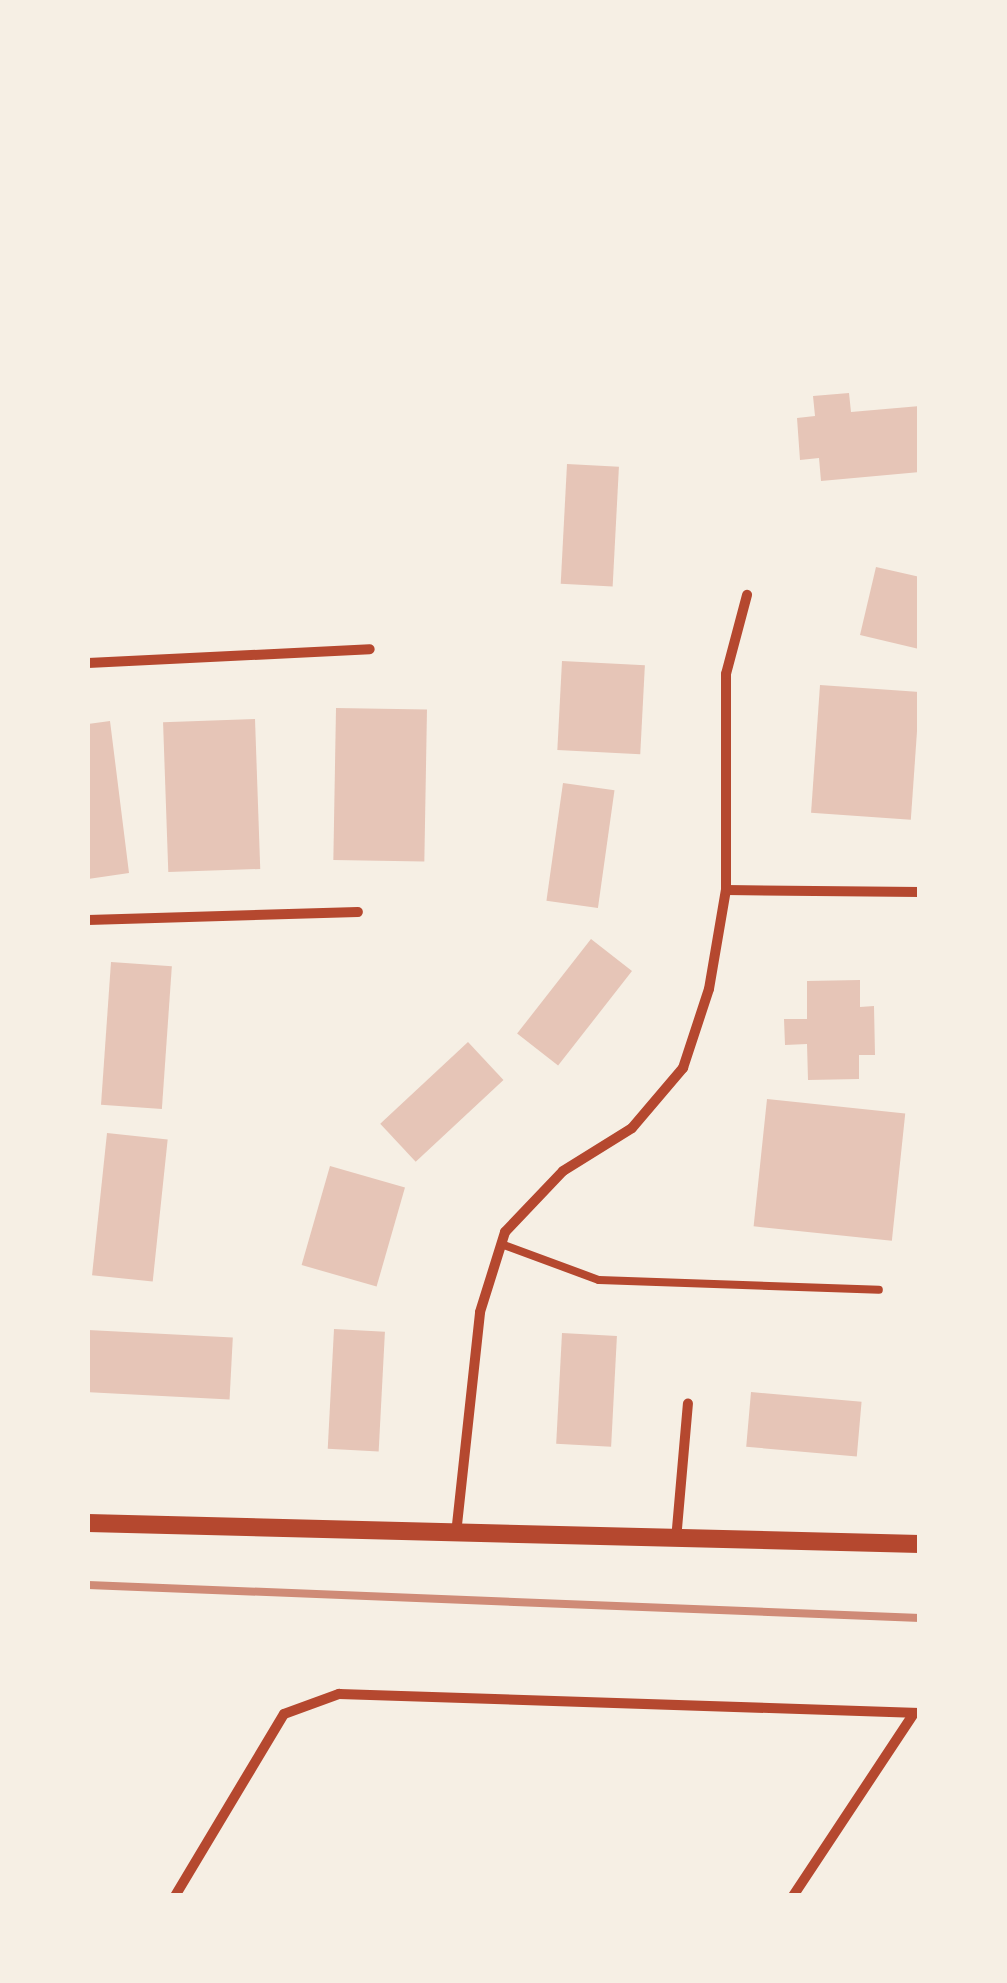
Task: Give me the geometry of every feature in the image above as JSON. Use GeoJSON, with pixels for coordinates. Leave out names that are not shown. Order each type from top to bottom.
{"type":"FeatureCollection","features":[{"type":"Feature","properties":{"kind":"street"},"geometry":{"type":"LineString","coordinates":[[456,1535],[480,1312],[505,1232],[563,1171],[632,1128],[683,1068],[709,989],[726,890],[725,688],[747,595]]}},
{"type":"Feature","properties":{"kind":"street"},"geometry":{"type":"LineString","coordinates":[[88,663],[370,649]]}},
{"type":"Feature","properties":{"kind":"street"},"geometry":{"type":"LineString","coordinates":[[726,890],[920,892]]}},
{"type":"Feature","properties":{"kind":"street"},"geometry":{"type":"LineString","coordinates":[[88,920],[358,912]]}},
{"type":"Feature","properties":{"kind":"street"},"geometry":{"type":"LineString","coordinates":[[676,1542],[688,1404]]}},
{"type":"Feature","properties":{"kind":"street"},"geometry":{"type":"LineString","coordinates":[[88,1522],[676,1542],[920,1544]]}},
{"type":"Feature","properties":{"kind":"street"},"geometry":{"type":"LineString","coordinates":[[176,1896],[284,1714],[340,1694],[917,1713]]}},
{"type":"Feature","properties":{"kind":"street"},"geometry":{"type":"LineString","coordinates":[[793,1896],[917,1713]]}},
{"type":"Feature","properties":{"kind":"lane"},"geometry":{"type":"LineString","coordinates":[[501,1244],[600,1280],[879,1290]]}},
{"type":"Feature","properties":{"kind":"building"},"geometry":{"type":"Polygon","coordinates":[[[849,393],[851,412],[920,406],[920,472],[821,481],[819,458],[800,460],[797,418],[815,416],[813,396],[849,393]]]}},
{"type":"Feature","properties":{"kind":"building"},"geometry":{"type":"Polygon","coordinates":[[[567,464],[619,467],[613,587],[561,584],[567,464]]]}},
{"type":"Feature","properties":{"kind":"building"},"geometry":{"type":"Polygon","coordinates":[[[876,567],[920,577],[919,649],[860,635],[876,567]]]}},
{"type":"Feature","properties":{"kind":"building"},"geometry":{"type":"Polygon","coordinates":[[[562,661],[645,665],[640,754],[557,750],[562,661]]]}},
{"type":"Feature","properties":{"kind":"building"},"geometry":{"type":"Polygon","coordinates":[[[820,685],[920,692],[911,820],[811,813],[820,685]]]}},
{"type":"Feature","properties":{"kind":"building"},"geometry":{"type":"Polygon","coordinates":[[[336,708],[427,710],[424,862],[333,860],[336,708]]]}},
{"type":"Feature","properties":{"kind":"building"},"geometry":{"type":"Polygon","coordinates":[[[255,719],[260,869],[168,872],[163,722],[255,719]]]}},
{"type":"Feature","properties":{"kind":"building"},"geometry":{"type":"Polygon","coordinates":[[[110,721],[129,873],[88,879],[88,724],[110,721]]]}},
{"type":"Feature","properties":{"kind":"building"},"geometry":{"type":"Polygon","coordinates":[[[563,783],[614,790],[598,908],[546,901],[563,783]]]}},
{"type":"Feature","properties":{"kind":"building"},"geometry":{"type":"Polygon","coordinates":[[[591,939],[632,971],[558,1066],[517,1034],[591,939]]]}},
{"type":"Feature","properties":{"kind":"building"},"geometry":{"type":"Polygon","coordinates":[[[111,962],[172,966],[162,1109],[101,1105],[111,962]]]}},
{"type":"Feature","properties":{"kind":"building"},"geometry":{"type":"Polygon","coordinates":[[[860,980],[860,1007],[874,1006],[875,1055],[859,1055],[859,1079],[808,1080],[807,1044],[785,1045],[784,1019],[807,1019],[807,981],[860,980]]]}},
{"type":"Feature","properties":{"kind":"building"},"geometry":{"type":"Polygon","coordinates":[[[468,1042],[503,1080],[416,1162],[380,1124],[468,1042]]]}},
{"type":"Feature","properties":{"kind":"building"},"geometry":{"type":"Polygon","coordinates":[[[767,1099],[905,1114],[892,1241],[754,1226],[767,1099]]]}},
{"type":"Feature","properties":{"kind":"building"},"geometry":{"type":"Polygon","coordinates":[[[107,1133],[168,1139],[153,1282],[92,1275],[107,1133]]]}},
{"type":"Feature","properties":{"kind":"building"},"geometry":{"type":"Polygon","coordinates":[[[330,1166],[405,1187],[377,1287],[302,1265],[330,1166]]]}},
{"type":"Feature","properties":{"kind":"building"},"geometry":{"type":"Polygon","coordinates":[[[334,1329],[385,1332],[379,1452],[328,1449],[334,1329]]]}},
{"type":"Feature","properties":{"kind":"building"},"geometry":{"type":"Polygon","coordinates":[[[88,1330],[233,1338],[230,1400],[88,1392],[88,1330]]]}},
{"type":"Feature","properties":{"kind":"building"},"geometry":{"type":"Polygon","coordinates":[[[562,1333],[617,1336],[611,1447],[556,1444],[562,1333]]]}},
{"type":"Feature","properties":{"kind":"building"},"geometry":{"type":"Polygon","coordinates":[[[751,1392],[862,1402],[857,1456],[746,1447],[751,1392]]]}},
{"type":"Feature","properties":{"kind":"railway"},"geometry":{"type":"LineString","coordinates":[[88,1585],[920,1618]]}}]}
